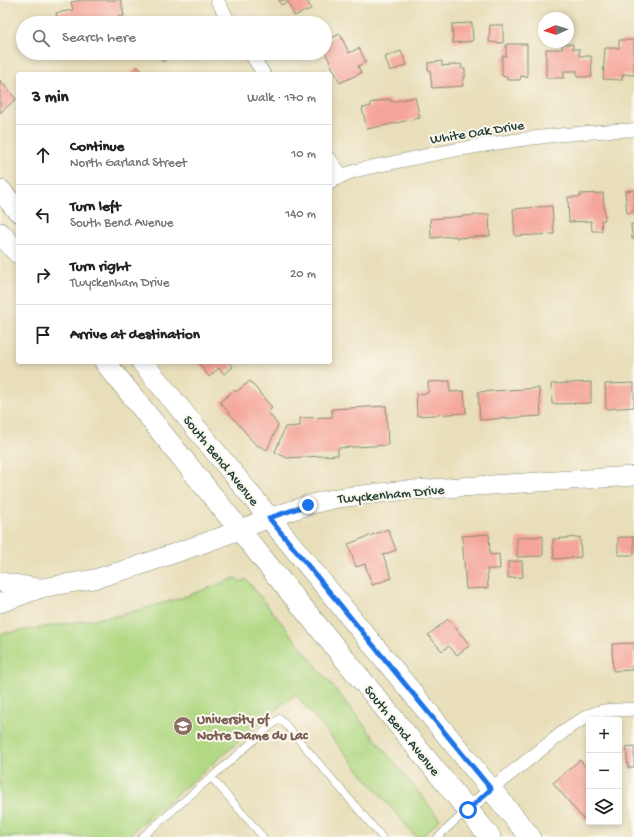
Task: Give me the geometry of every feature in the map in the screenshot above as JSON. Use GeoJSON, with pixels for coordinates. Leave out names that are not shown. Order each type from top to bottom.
{"type":"FeatureCollection","features":[{"type":"Feature","properties":{"kind":"main road"},"geometry":{"type":"LineString","coordinates":[[0,190],[16,209]]}},
{"type":"Feature","properties":{"kind":"main road"},"geometry":{"type":"LineString","coordinates":[[0,233],[16,251]]}},
{"type":"Feature","properties":{"kind":"main road","name":"South Bend Avenue"},"geometry":{"type":"LineString","coordinates":[[108,364],[490,837]]}},
{"type":"Feature","properties":{"kind":"main road","name":"South Bend Avenue"},"geometry":{"type":"LineString","coordinates":[[144,364],[530,837]]}},
{"type":"Feature","properties":{"kind":"street"},"geometry":{"type":"LineString","coordinates":[[216,0],[226,16]]}},
{"type":"Feature","properties":{"kind":"street"},"geometry":{"type":"LineString","coordinates":[[255,60],[263,72]]}},
{"type":"Feature","properties":{"kind":"street","name":"White Oak Drive"},"geometry":{"type":"LineString","coordinates":[[332,182],[350,172],[479,146],[572,134],[634,130]]}},
{"type":"Feature","properties":{"kind":"street"},"geometry":{"type":"LineString","coordinates":[[332,162],[342,176]]}},
{"type":"Feature","properties":{"kind":"street","name":"Twyckenham Drive"},"geometry":{"type":"LineString","coordinates":[[0,603],[41,588],[94,579],[138,566],[221,537],[269,518],[308,505],[336,498],[406,491],[634,476]]}},
{"type":"Feature","properties":{"kind":"street","name":"Twyckenham Drive"},"geometry":{"type":"LineString","coordinates":[[0,582],[41,588]]}},
{"type":"Feature","properties":{"kind":"street"},"geometry":{"type":"LineString","coordinates":[[468,810],[491,789],[571,726],[588,716],[603,712],[634,709]]}},
{"type":"Feature","properties":{"kind":"lane"},"geometry":{"type":"LineString","coordinates":[[142,837],[280,718],[382,837]]}},
{"type":"Feature","properties":{"kind":"lane"},"geometry":{"type":"LineString","coordinates":[[211,777],[263,837]]}},
{"type":"Feature","properties":{"kind":"lane"},"geometry":{"type":"LineString","coordinates":[[438,837],[468,810]]}},
{"type":"Feature","properties":{"kind":"green space","name":"University of Notre Dame du Lac"},"geometry":{"type":"Polygon","coordinates":[[[235,578],[241,582],[246,579],[440,819],[422,837],[416,837],[295,694],[126,837],[0,837],[0,634],[121,615],[184,597],[235,578]]]}},
{"type":"Feature","properties":{"kind":"building"},"geometry":{"type":"Polygon","coordinates":[[[82,0],[121,0],[124,16],[57,16],[56,13],[73,10],[71,2],[82,0]]]}},
{"type":"Feature","properties":{"kind":"building"},"geometry":{"type":"Polygon","coordinates":[[[279,0],[307,0],[311,9],[294,16],[288,2],[281,5],[279,0]]]}},
{"type":"Feature","properties":{"kind":"building"},"geometry":{"type":"Polygon","coordinates":[[[472,23],[473,41],[453,43],[452,24],[472,23]]]}},
{"type":"Feature","properties":{"kind":"building"},"geometry":{"type":"Polygon","coordinates":[[[490,25],[503,25],[503,43],[489,42],[490,25]]]}},
{"type":"Feature","properties":{"kind":"building"},"geometry":{"type":"Polygon","coordinates":[[[340,34],[349,53],[359,48],[366,62],[358,66],[361,73],[340,83],[329,60],[332,60],[332,38],[340,34]]]}},
{"type":"Feature","properties":{"kind":"building"},"geometry":{"type":"Polygon","coordinates":[[[619,40],[634,40],[634,75],[623,74],[622,80],[603,79],[605,48],[619,48],[619,40]]]}},
{"type":"Feature","properties":{"kind":"building"},"geometry":{"type":"Polygon","coordinates":[[[506,44],[527,44],[527,77],[521,76],[520,80],[507,80],[507,77],[502,76],[502,56],[506,56],[506,44]]]}},
{"type":"Feature","properties":{"kind":"building"},"geometry":{"type":"Polygon","coordinates":[[[546,49],[579,49],[579,56],[591,56],[592,77],[577,77],[577,71],[564,71],[564,78],[546,78],[546,49]]]}},
{"type":"Feature","properties":{"kind":"building"},"geometry":{"type":"Polygon","coordinates":[[[401,51],[407,65],[390,71],[385,57],[401,51]]]}},
{"type":"Feature","properties":{"kind":"building"},"geometry":{"type":"Polygon","coordinates":[[[442,61],[442,66],[461,64],[462,69],[465,69],[463,86],[432,88],[428,63],[442,61]]]}},
{"type":"Feature","properties":{"kind":"building"},"geometry":{"type":"Polygon","coordinates":[[[138,67],[142,72],[132,72],[138,67]]]}},
{"type":"Feature","properties":{"kind":"building"},"geometry":{"type":"Polygon","coordinates":[[[0,80],[16,99],[0,113],[0,80]]]}},
{"type":"Feature","properties":{"kind":"building"},"geometry":{"type":"Polygon","coordinates":[[[415,97],[420,118],[367,129],[362,108],[371,106],[370,103],[390,99],[391,102],[415,97]]]}},
{"type":"Feature","properties":{"kind":"building"},"geometry":{"type":"Polygon","coordinates":[[[634,190],[634,212],[627,213],[625,191],[634,190]]]}},
{"type":"Feature","properties":{"kind":"building"},"geometry":{"type":"Polygon","coordinates":[[[603,193],[605,220],[601,220],[602,231],[592,231],[591,221],[569,222],[568,197],[580,197],[580,194],[603,193]]]}},
{"type":"Feature","properties":{"kind":"building"},"geometry":{"type":"Polygon","coordinates":[[[552,206],[554,234],[515,236],[513,209],[552,206]]]}},
{"type":"Feature","properties":{"kind":"building"},"geometry":{"type":"Polygon","coordinates":[[[489,214],[490,236],[431,238],[430,219],[489,214]]]}},
{"type":"Feature","properties":{"kind":"building"},"geometry":{"type":"Polygon","coordinates":[[[631,224],[634,224],[634,239],[632,239],[631,224]]]}},
{"type":"Feature","properties":{"kind":"building"},"geometry":{"type":"Polygon","coordinates":[[[199,364],[231,364],[233,367],[224,374],[219,368],[209,377],[199,364]]]}},
{"type":"Feature","properties":{"kind":"building"},"geometry":{"type":"Polygon","coordinates":[[[250,381],[272,408],[268,412],[278,425],[267,450],[255,444],[220,402],[234,390],[236,392],[250,381]]]}},
{"type":"Feature","properties":{"kind":"building"},"geometry":{"type":"Polygon","coordinates":[[[450,381],[450,392],[464,391],[466,413],[417,416],[416,394],[428,393],[428,382],[450,381]]]}},
{"type":"Feature","properties":{"kind":"building"},"geometry":{"type":"Polygon","coordinates":[[[591,382],[591,403],[552,404],[551,384],[591,382]]]}},
{"type":"Feature","properties":{"kind":"building"},"geometry":{"type":"Polygon","coordinates":[[[634,383],[634,407],[606,409],[605,384],[634,383]]]}},
{"type":"Feature","properties":{"kind":"building"},"geometry":{"type":"Polygon","coordinates":[[[539,388],[541,416],[480,420],[478,392],[539,388]]]}},
{"type":"Feature","properties":{"kind":"building"},"geometry":{"type":"Polygon","coordinates":[[[386,406],[388,445],[338,448],[338,455],[287,458],[275,452],[285,427],[300,426],[300,418],[332,417],[332,409],[386,406]]]}},
{"type":"Feature","properties":{"kind":"building"},"geometry":{"type":"Polygon","coordinates":[[[388,529],[396,550],[383,555],[392,578],[372,585],[365,564],[356,567],[348,544],[388,529]]]}},
{"type":"Feature","properties":{"kind":"building"},"geometry":{"type":"Polygon","coordinates":[[[489,534],[490,555],[499,554],[500,569],[487,569],[488,588],[466,589],[462,536],[489,534]]]}},
{"type":"Feature","properties":{"kind":"building"},"geometry":{"type":"Polygon","coordinates":[[[543,536],[543,556],[517,557],[517,538],[543,536]]]}},
{"type":"Feature","properties":{"kind":"building"},"geometry":{"type":"Polygon","coordinates":[[[580,537],[581,557],[554,559],[553,539],[580,537]]]}},
{"type":"Feature","properties":{"kind":"building"},"geometry":{"type":"Polygon","coordinates":[[[618,537],[634,537],[634,555],[618,555],[618,537]]]}},
{"type":"Feature","properties":{"kind":"building"},"geometry":{"type":"Polygon","coordinates":[[[522,561],[523,577],[508,578],[508,562],[522,561]]]}},
{"type":"Feature","properties":{"kind":"building"},"geometry":{"type":"Polygon","coordinates":[[[448,619],[470,645],[457,655],[449,646],[442,651],[428,635],[448,619]]]}},
{"type":"Feature","properties":{"kind":"building"},"geometry":{"type":"Polygon","coordinates":[[[634,643],[634,665],[632,665],[632,670],[613,671],[612,644],[634,643]]]}},
{"type":"Feature","properties":{"kind":"building"},"geometry":{"type":"Polygon","coordinates":[[[634,746],[634,767],[628,768],[626,747],[634,746]]]}},
{"type":"Feature","properties":{"kind":"building"},"geometry":{"type":"Polygon","coordinates":[[[580,760],[586,767],[586,820],[585,821],[553,783],[580,760]]]}},
{"type":"Feature","properties":{"kind":"place","name":"University of Notre Dame du Lac"},"geometry":{"type":"Point","coordinates":[183,726]}},
{"type":"Feature","properties":{"kind":"route"},"geometry":{"type":"LineString","coordinates":[[308,505],[269,518],[491,789],[468,810]]}}]}
